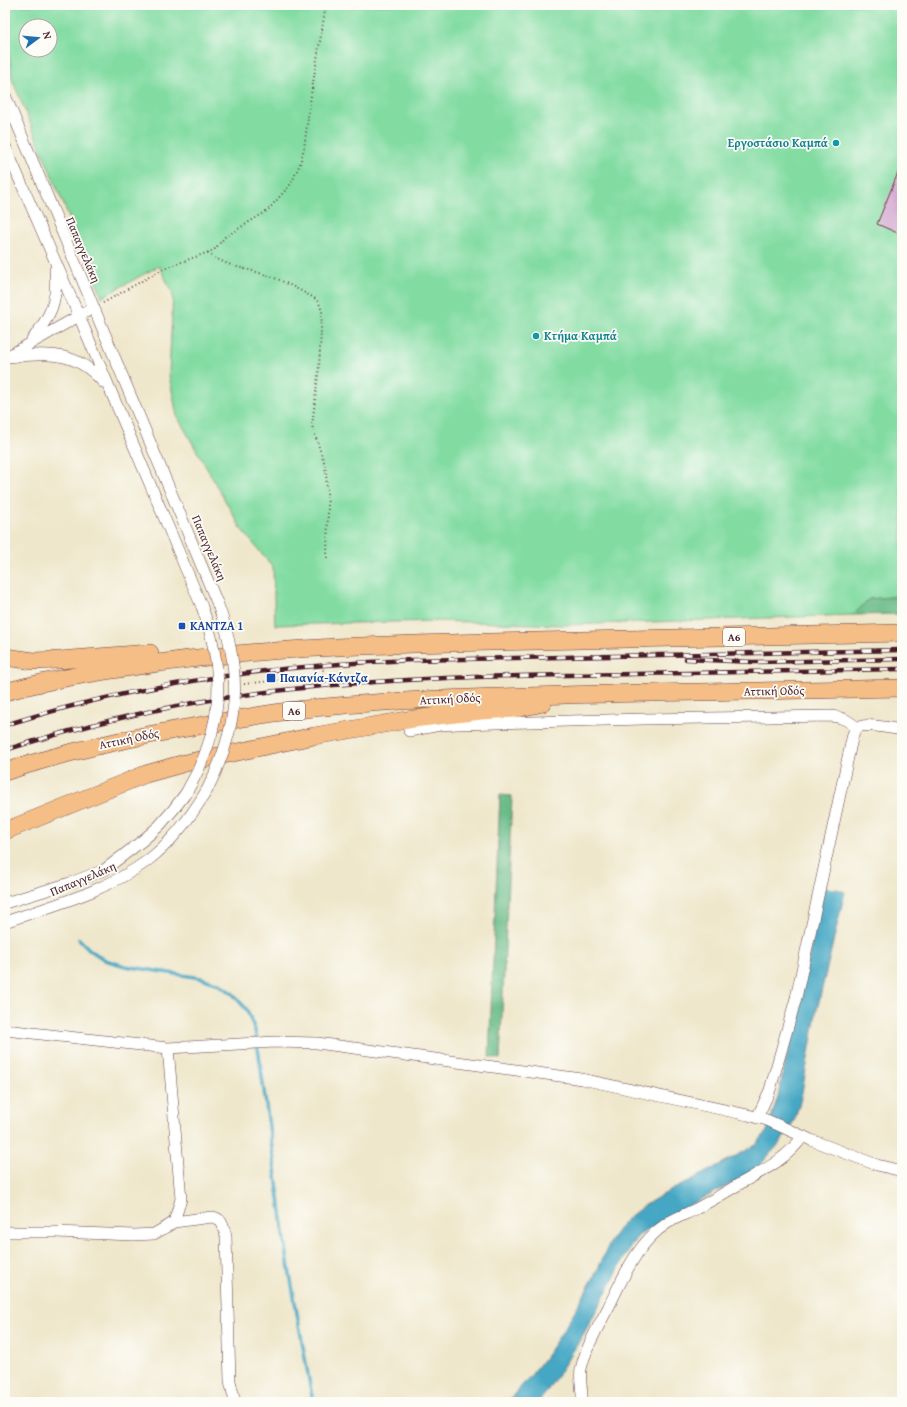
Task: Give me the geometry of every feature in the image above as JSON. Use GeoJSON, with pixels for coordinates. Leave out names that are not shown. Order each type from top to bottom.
{"type":"FeatureCollection","features":[{"type":"Feature","properties":{"kind":"highway","name":"Α6"},"geometry":{"type":"LineString","coordinates":[[5,692],[105,671],[170,660],[252,651],[375,644],[902,633]]}},
{"type":"Feature","properties":{"kind":"highway"},"geometry":{"type":"LineString","coordinates":[[5,657],[34,661],[154,653],[252,651]]}},
{"type":"Feature","properties":{"kind":"highway","name":"Αττική Οδός"},"geometry":{"type":"LineString","coordinates":[[5,772],[100,745],[172,730],[256,716],[324,707],[396,701],[589,694],[902,688]]}},
{"type":"Feature","properties":{"kind":"highway"},"geometry":{"type":"LineString","coordinates":[[5,831],[146,774],[185,762],[314,736],[413,719],[481,711],[516,709],[589,694]]}},
{"type":"Feature","properties":{"kind":"street","name":"Παπαγγελάκη"},"geometry":{"type":"LineString","coordinates":[[5,95],[218,605],[229,642],[235,685],[232,724],[219,765],[207,790],[185,824],[168,842],[128,874],[106,885],[81,896],[5,922]]}},
{"type":"Feature","properties":{"kind":"street","name":"Παπαγγελάκη"},"geometry":{"type":"LineString","coordinates":[[5,146],[202,606],[214,648],[217,668],[217,705],[211,738],[205,755],[197,775],[186,794],[159,826],[104,870],[5,903]]}},
{"type":"Feature","properties":{"kind":"street"},"geometry":{"type":"LineString","coordinates":[[30,344],[51,312],[55,300],[56,285],[54,261]]}},
{"type":"Feature","properties":{"kind":"street"},"geometry":{"type":"LineString","coordinates":[[6,357],[93,308]]}},
{"type":"Feature","properties":{"kind":"street"},"geometry":{"type":"LineString","coordinates":[[6,357],[42,354],[70,358],[82,363],[94,372],[110,391]]}},
{"type":"Feature","properties":{"kind":"street"},"geometry":{"type":"LineString","coordinates":[[409,730],[458,724],[830,716],[840,717],[857,728]]}},
{"type":"Feature","properties":{"kind":"street"},"geometry":{"type":"LineString","coordinates":[[762,1119],[796,998],[853,734],[857,728],[863,726],[881,726],[902,730]]}},
{"type":"Feature","properties":{"kind":"street"},"geometry":{"type":"LineString","coordinates":[[5,1030],[168,1048],[275,1042],[317,1043],[582,1079],[762,1119],[877,1165],[902,1172]]}},
{"type":"Feature","properties":{"kind":"street"},"geometry":{"type":"LineString","coordinates":[[168,1048],[181,1199],[174,1222]]}},
{"type":"Feature","properties":{"kind":"street"},"geometry":{"type":"LineString","coordinates":[[582,1402],[581,1369],[587,1352],[596,1330],[620,1284],[634,1258],[646,1242],[666,1224],[696,1209],[776,1163],[795,1148],[798,1134]]}},
{"type":"Feature","properties":{"kind":"street"},"geometry":{"type":"LineString","coordinates":[[5,1232],[134,1235],[154,1234],[174,1222],[212,1217],[217,1218],[221,1221],[226,1236],[230,1381],[235,1402]]}},
{"type":"Feature","properties":{"kind":"path"},"geometry":{"type":"LineString","coordinates":[[93,308],[163,269],[193,257],[208,254],[214,250],[225,237],[267,211],[284,192],[296,175],[304,148],[311,94],[326,5]]}},
{"type":"Feature","properties":{"kind":"path"},"geometry":{"type":"LineString","coordinates":[[208,254],[236,268],[275,278],[316,299],[320,304],[322,312],[319,367],[312,426],[326,472],[328,507],[327,558]]}},
{"type":"Feature","properties":{"kind":"path"},"geometry":{"type":"LineString","coordinates":[[323,669],[324,682]]}},
{"type":"Feature","properties":{"kind":"path"},"geometry":{"type":"LineString","coordinates":[[235,685],[323,675]]}},
{"type":"Feature","properties":{"kind":"green space","name":"Kτήμα Καμπά"},"geometry":{"type":"Polygon","coordinates":[[[9,5],[902,5],[902,596],[869,599],[853,615],[565,625],[435,621],[275,625],[273,567],[242,530],[177,416],[169,375],[173,294],[159,266],[102,297],[12,79],[6,23],[9,5]]]}},
{"type":"Feature","properties":{"kind":"green space"},"geometry":{"type":"Polygon","coordinates":[[[902,596],[902,614],[853,615],[869,599],[902,596]]]}},
{"type":"Feature","properties":{"kind":"green space"},"geometry":{"type":"Polygon","coordinates":[[[500,795],[512,796],[500,1059],[489,1057],[500,795]]]}},
{"type":"Feature","properties":{"kind":"water"},"geometry":{"type":"Polygon","coordinates":[[[824,888],[837,889],[845,892],[816,1014],[801,1098],[795,1119],[781,1142],[756,1169],[735,1182],[671,1215],[638,1236],[628,1251],[581,1339],[545,1394],[538,1402],[506,1402],[532,1374],[555,1343],[594,1277],[615,1233],[625,1221],[653,1200],[756,1145],[767,1131],[778,1096],[824,888]]]}},
{"type":"Feature","properties":{"kind":"building"},"geometry":{"type":"Polygon","coordinates":[[[902,163],[902,235],[877,224],[902,163]]]}},
{"type":"Feature","properties":{"kind":"waterway"},"geometry":{"type":"LineString","coordinates":[[79,939],[90,950],[105,960],[125,966],[201,978],[219,984],[233,994],[247,1010],[255,1030],[289,1269],[313,1402]]}},
{"type":"Feature","properties":{"kind":"railway"},"geometry":{"type":"LineString","coordinates":[[5,725],[55,710],[156,687],[308,666],[412,660],[902,650]]}},
{"type":"Feature","properties":{"kind":"railway"},"geometry":{"type":"LineString","coordinates":[[686,659],[753,662],[902,659]]}},
{"type":"Feature","properties":{"kind":"railway"},"geometry":{"type":"LineString","coordinates":[[5,750],[88,726],[202,701],[280,690],[331,685],[381,681],[482,677],[902,669]]}},
{"type":"Feature","properties":{"kind":"place","name":"Εργοστάσιο Καμπά"},"geometry":{"type":"Point","coordinates":[836,143]}},
{"type":"Feature","properties":{"kind":"place","name":"Kτήμα Καμπά"},"geometry":{"type":"Point","coordinates":[536,336]}},
{"type":"Feature","properties":{"kind":"place","name":"ΚΑΝΤΖΑ 1"},"geometry":{"type":"Point","coordinates":[182,626]}},
{"type":"Feature","properties":{"kind":"place","name":"Παιανία-Κάντζα"},"geometry":{"type":"Point","coordinates":[271,678]}}]}
